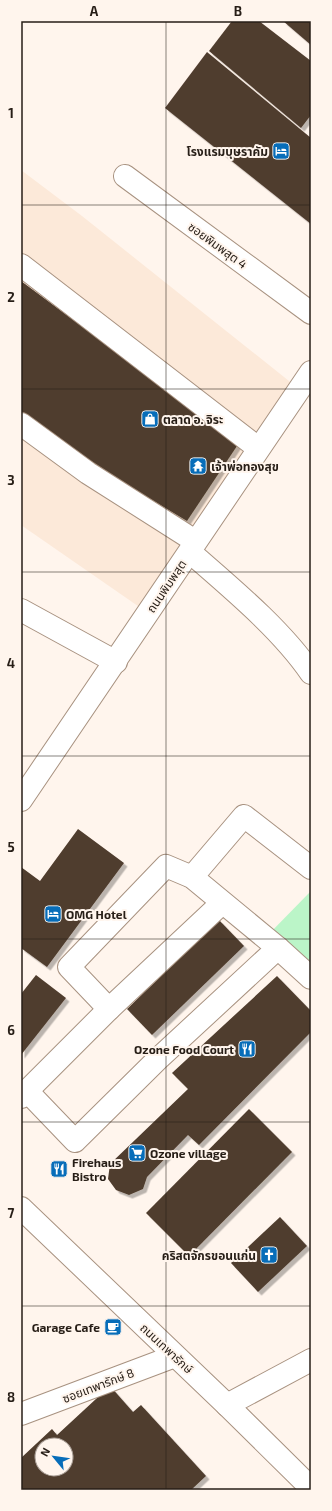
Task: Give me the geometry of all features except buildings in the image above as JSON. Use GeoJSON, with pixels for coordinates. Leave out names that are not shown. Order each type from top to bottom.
{"type":"FeatureCollection","features":[{"type":"Feature","properties":{"kind":"street","name":"ซอยพิมพสุต 4"},"geometry":{"type":"LineString","coordinates":[[125,176],[311,313]]}},
{"type":"Feature","properties":{"kind":"street"},"geometry":{"type":"LineString","coordinates":[[21,265],[258,448]]}},
{"type":"Feature","properties":{"kind":"street","name":"ถนนพิมพสุต"},"geometry":{"type":"LineString","coordinates":[[21,800],[116,662],[258,448],[311,372]]}},
{"type":"Feature","properties":{"kind":"street"},"geometry":{"type":"LineString","coordinates":[[21,424],[193,547],[300,656],[311,673]]}},
{"type":"Feature","properties":{"kind":"street"},"geometry":{"type":"LineString","coordinates":[[21,610],[116,662]]}},
{"type":"Feature","properties":{"kind":"street"},"geometry":{"type":"LineString","coordinates":[[192,877],[244,816],[311,868]]}},
{"type":"Feature","properties":{"kind":"street"},"geometry":{"type":"LineString","coordinates":[[109,1009],[69,967],[166,866],[192,877],[278,948],[311,978]]}},
{"type":"Feature","properties":{"kind":"street"},"geometry":{"type":"LineString","coordinates":[[222,903],[109,1009],[24,1094],[75,1141],[158,1059],[278,948]]}},
{"type":"Feature","properties":{"kind":"street","name":"ถนนเทพารักษ์"},"geometry":{"type":"LineString","coordinates":[[21,1208],[227,1404],[311,1488]]}},
{"type":"Feature","properties":{"kind":"street","name":"ซอยเทพารักษ์ 8"},"geometry":{"type":"LineString","coordinates":[[21,1414],[175,1356]]}},
{"type":"Feature","properties":{"kind":"street"},"geometry":{"type":"LineString","coordinates":[[227,1404],[311,1360]]}},
{"type":"Feature","properties":{"kind":"shaded area","name":"ตลาด อ. จิระ"},"geometry":{"type":"Polygon","coordinates":[[[21,170],[82,216],[299,389],[148,613],[21,525],[21,170]]]}},
{"type":"Feature","properties":{"kind":"green space"},"geometry":{"type":"Polygon","coordinates":[[[311,891],[311,980],[266,937],[311,891]]]}},
{"type":"Feature","properties":{"kind":"place","name":"โรงแรมบุษราคัม"},"geometry":{"type":"Point","coordinates":[281,151]}},
{"type":"Feature","properties":{"kind":"place","name":"ตลาด อ. จิระ"},"geometry":{"type":"Point","coordinates":[150,419]}},
{"type":"Feature","properties":{"kind":"place","name":"เจ้าพ่อทองสุข"},"geometry":{"type":"Point","coordinates":[198,466]}},
{"type":"Feature","properties":{"kind":"place","name":"OMG Hotel"},"geometry":{"type":"Point","coordinates":[53,914]}},
{"type":"Feature","properties":{"kind":"place","name":"Ozone Food Court"},"geometry":{"type":"Point","coordinates":[247,1049]}},
{"type":"Feature","properties":{"kind":"place","name":"Ozone village"},"geometry":{"type":"Point","coordinates":[137,1153]}},
{"type":"Feature","properties":{"kind":"place","name":"Firehaus Bistro"},"geometry":{"type":"Point","coordinates":[59,1169]}},
{"type":"Feature","properties":{"kind":"place","name":"คริสตจักรขอนแก่น"},"geometry":{"type":"Point","coordinates":[269,1255]}},
{"type":"Feature","properties":{"kind":"place","name":"Garage Cafe"},"geometry":{"type":"Point","coordinates":[113,1327]}}]}
